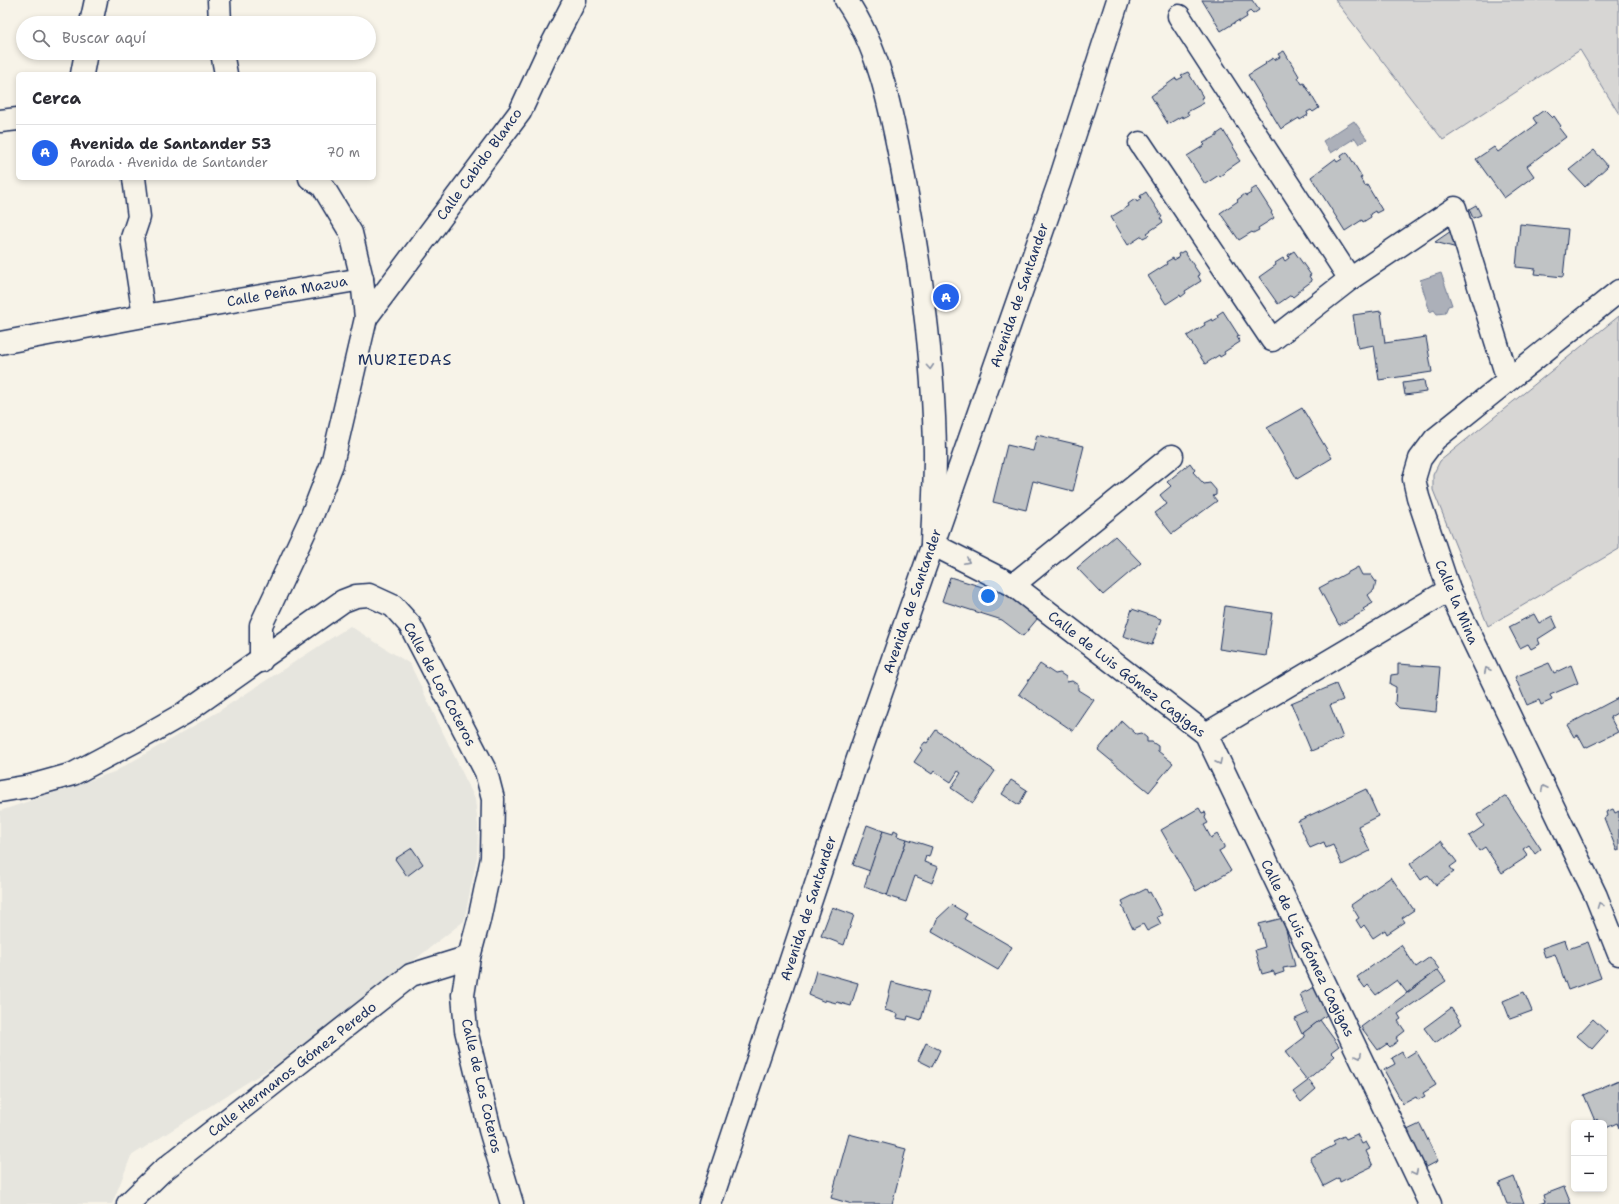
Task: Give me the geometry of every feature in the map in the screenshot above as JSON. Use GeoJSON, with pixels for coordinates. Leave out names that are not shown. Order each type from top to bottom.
{"type":"FeatureCollection","features":[{"type":"Feature","properties":{"kind":"main road"},"geometry":{"type":"LineString","coordinates":[[93,16],[96,0]]}},
{"type":"Feature","properties":{"kind":"main road"},"geometry":{"type":"LineString","coordinates":[[219,0],[220,16]]}},
{"type":"Feature","properties":{"kind":"main road","name":"Calle Cabido Blanco"},"geometry":{"type":"LineString","coordinates":[[366,318],[520,112],[545,58],[575,0]]}},
{"type":"Feature","properties":{"kind":"main road"},"geometry":{"type":"LineString","coordinates":[[846,0],[863,28],[875,56],[885,90],[907,192],[927,328],[935,453],[932,544]]}},
{"type":"Feature","properties":{"kind":"main road","name":"Avenida de Santander"},"geometry":{"type":"LineString","coordinates":[[710,1204],[856,763],[1058,183],[1118,0]]}},
{"type":"Feature","properties":{"kind":"main road"},"geometry":{"type":"LineString","coordinates":[[1179,16],[1350,279]]}},
{"type":"Feature","properties":{"kind":"main road"},"geometry":{"type":"LineString","coordinates":[[82,72],[85,60]]}},
{"type":"Feature","properties":{"kind":"main road"},"geometry":{"type":"LineString","coordinates":[[223,60],[226,72]]}},
{"type":"Feature","properties":{"kind":"main road"},"geometry":{"type":"LineString","coordinates":[[0,121],[16,119]]}},
{"type":"Feature","properties":{"kind":"main road"},"geometry":{"type":"LineString","coordinates":[[1140,143],[1272,340],[1350,279],[1455,208],[1508,380]]}},
{"type":"Feature","properties":{"kind":"main road"},"geometry":{"type":"LineString","coordinates":[[134,180],[138,217],[132,238],[144,316]]}},
{"type":"Feature","properties":{"kind":"main road","name":"Calle Peña Mazua"},"geometry":{"type":"LineString","coordinates":[[0,343],[144,316],[362,279],[351,233],[322,186],[313,180]]}},
{"type":"Feature","properties":{"kind":"main road"},"geometry":{"type":"LineString","coordinates":[[261,660],[261,624],[311,518],[332,464],[366,318],[362,279]]}},
{"type":"Feature","properties":{"kind":"main road","name":"Calle la Mina"},"geometry":{"type":"LineString","coordinates":[[1619,290],[1435,439],[1420,459],[1414,479],[1418,497],[1449,590],[1596,896],[1619,954]]}},
{"type":"Feature","properties":{"kind":"main road"},"geometry":{"type":"LineString","coordinates":[[1013,585],[1172,456]]}},
{"type":"Feature","properties":{"kind":"main road","name":"Calle de Luis Gómez Cagigas"},"geometry":{"type":"LineString","coordinates":[[932,544],[1013,585],[1206,734],[1430,1204]]}},
{"type":"Feature","properties":{"kind":"main road"},"geometry":{"type":"LineString","coordinates":[[1206,734],[1449,590]]}},
{"type":"Feature","properties":{"kind":"main road","name":"Calle de Los Coteros"},"geometry":{"type":"LineString","coordinates":[[0,792],[30,786],[72,774],[139,739],[183,714],[343,601],[356,596],[369,595],[393,606],[410,625],[486,772],[493,799],[492,858],[479,920],[469,957],[463,995],[466,1030],[490,1130],[512,1204]]}},
{"type":"Feature","properties":{"kind":"main road","name":"Calle Hermanos Gómez Peredo"},"geometry":{"type":"LineString","coordinates":[[128,1204],[161,1172],[411,975],[469,957]]}},
{"type":"Feature","properties":{"kind":"shaded area"},"geometry":{"type":"Polygon","coordinates":[[[1335,0],[1619,0],[1619,114],[1580,50],[1443,140],[1335,0]]]}},
{"type":"Feature","properties":{"kind":"shaded area"},"geometry":{"type":"Polygon","coordinates":[[[1354,121],[1367,139],[1359,144],[1355,138],[1331,153],[1323,141],[1354,121]]]}},
{"type":"Feature","properties":{"kind":"shaded area"},"geometry":{"type":"Polygon","coordinates":[[[1441,273],[1452,305],[1448,306],[1445,313],[1437,314],[1434,310],[1430,312],[1420,280],[1441,273]]]}},
{"type":"Feature","properties":{"kind":"shaded area"},"geometry":{"type":"Polygon","coordinates":[[[1619,316],[1619,549],[1488,626],[1433,490],[1433,475],[1440,461],[1619,316]]]}},
{"type":"Feature","properties":{"kind":"shaded area"},"geometry":{"type":"Polygon","coordinates":[[[350,626],[410,664],[475,799],[478,826],[477,857],[464,921],[305,1046],[131,1156],[112,1204],[0,1204],[0,811],[114,772],[216,713],[350,626]]]}},
{"type":"Feature","properties":{"kind":"building"},"geometry":{"type":"Polygon","coordinates":[[[1202,0],[1252,0],[1259,10],[1253,14],[1250,11],[1246,14],[1247,17],[1221,31],[1202,0]]]}},
{"type":"Feature","properties":{"kind":"building"},"geometry":{"type":"Polygon","coordinates":[[[1284,51],[1302,84],[1304,83],[1319,108],[1313,112],[1311,110],[1307,112],[1308,115],[1300,120],[1299,118],[1281,129],[1248,75],[1273,58],[1274,60],[1280,57],[1278,54],[1284,51]]]}},
{"type":"Feature","properties":{"kind":"building"},"geometry":{"type":"Polygon","coordinates":[[[1188,72],[1203,97],[1201,98],[1204,103],[1187,112],[1189,115],[1183,118],[1182,116],[1168,124],[1151,96],[1176,78],[1177,80],[1183,77],[1181,75],[1188,72]]]}},
{"type":"Feature","properties":{"kind":"building"},"geometry":{"type":"Polygon","coordinates":[[[1544,110],[1552,118],[1554,116],[1561,126],[1559,128],[1566,137],[1527,166],[1534,176],[1504,198],[1476,159],[1494,147],[1498,152],[1537,124],[1533,118],[1544,110]]]}},
{"type":"Feature","properties":{"kind":"building"},"geometry":{"type":"Polygon","coordinates":[[[1223,130],[1240,161],[1224,172],[1225,173],[1220,177],[1219,175],[1205,184],[1187,156],[1205,145],[1203,143],[1217,136],[1217,134],[1223,130]]]}},
{"type":"Feature","properties":{"kind":"building"},"geometry":{"type":"Polygon","coordinates":[[[1594,150],[1608,166],[1585,187],[1569,170],[1594,150]]]}},
{"type":"Feature","properties":{"kind":"building"},"geometry":{"type":"Polygon","coordinates":[[[1347,152],[1362,177],[1360,178],[1365,186],[1367,185],[1382,210],[1376,213],[1375,211],[1370,214],[1371,217],[1363,222],[1362,220],[1345,231],[1311,177],[1335,159],[1337,162],[1342,159],[1341,156],[1347,152]]]}},
{"type":"Feature","properties":{"kind":"building"},"geometry":{"type":"Polygon","coordinates":[[[1256,187],[1272,212],[1271,213],[1274,218],[1258,228],[1259,230],[1253,233],[1252,232],[1239,240],[1220,213],[1238,201],[1237,200],[1245,194],[1246,196],[1251,193],[1250,191],[1256,187]]]}},
{"type":"Feature","properties":{"kind":"building"},"geometry":{"type":"Polygon","coordinates":[[[1146,192],[1162,217],[1160,218],[1163,222],[1147,233],[1149,235],[1143,238],[1142,236],[1128,245],[1111,217],[1129,206],[1128,204],[1135,199],[1137,202],[1141,199],[1140,196],[1146,192]]]}},
{"type":"Feature","properties":{"kind":"building"},"geometry":{"type":"Polygon","coordinates":[[[1476,205],[1481,215],[1473,218],[1469,209],[1476,205]]]}},
{"type":"Feature","properties":{"kind":"building"},"geometry":{"type":"Polygon","coordinates":[[[1520,224],[1568,229],[1563,277],[1535,274],[1536,269],[1516,267],[1520,224]]]}},
{"type":"Feature","properties":{"kind":"building"},"geometry":{"type":"Polygon","coordinates":[[[1451,231],[1457,248],[1435,242],[1451,231]]]}},
{"type":"Feature","properties":{"kind":"building"},"geometry":{"type":"Polygon","coordinates":[[[1184,251],[1200,275],[1198,276],[1201,281],[1185,291],[1186,293],[1181,297],[1180,295],[1166,304],[1148,276],[1167,264],[1166,262],[1173,258],[1174,260],[1179,257],[1178,254],[1184,251]]]}},
{"type":"Feature","properties":{"kind":"building"},"geometry":{"type":"Polygon","coordinates":[[[1294,251],[1311,275],[1309,276],[1312,281],[1297,292],[1298,293],[1293,297],[1291,295],[1278,304],[1259,277],[1283,258],[1285,261],[1289,258],[1288,255],[1294,251]]]}},
{"type":"Feature","properties":{"kind":"building"},"geometry":{"type":"Polygon","coordinates":[[[1223,311],[1239,336],[1237,337],[1240,342],[1224,352],[1225,354],[1220,357],[1219,355],[1205,364],[1187,336],[1205,325],[1204,323],[1218,318],[1217,315],[1223,311]]]}},
{"type":"Feature","properties":{"kind":"building"},"geometry":{"type":"Polygon","coordinates":[[[1381,311],[1385,343],[1426,337],[1432,372],[1379,380],[1374,345],[1358,348],[1353,315],[1381,311]]]}},
{"type":"Feature","properties":{"kind":"building"},"geometry":{"type":"Polygon","coordinates":[[[1424,380],[1426,392],[1405,395],[1403,383],[1424,380]]]}},
{"type":"Feature","properties":{"kind":"building"},"geometry":{"type":"Polygon","coordinates":[[[1302,408],[1332,458],[1297,479],[1267,428],[1302,408]]]}},
{"type":"Feature","properties":{"kind":"building"},"geometry":{"type":"Polygon","coordinates":[[[1037,435],[1084,446],[1073,491],[1033,481],[1026,510],[993,502],[1007,445],[1033,451],[1037,435]]]}},
{"type":"Feature","properties":{"kind":"building"},"geometry":{"type":"Polygon","coordinates":[[[1190,463],[1195,470],[1193,472],[1204,484],[1210,483],[1216,490],[1216,495],[1213,496],[1217,501],[1172,534],[1155,513],[1167,504],[1160,495],[1171,486],[1167,482],[1190,463]]]}},
{"type":"Feature","properties":{"kind":"building"},"geometry":{"type":"Polygon","coordinates":[[[1115,536],[1141,563],[1103,595],[1077,568],[1115,536]]]}},
{"type":"Feature","properties":{"kind":"building"},"geometry":{"type":"Polygon","coordinates":[[[1358,567],[1362,575],[1371,575],[1376,582],[1374,590],[1368,595],[1373,603],[1363,609],[1365,611],[1339,625],[1319,588],[1358,567]]]}},
{"type":"Feature","properties":{"kind":"building"},"geometry":{"type":"Polygon","coordinates":[[[950,577],[1012,596],[1038,618],[1023,636],[1002,620],[942,601],[950,577]]]}},
{"type":"Feature","properties":{"kind":"building"},"geometry":{"type":"Polygon","coordinates":[[[1225,606],[1272,613],[1266,656],[1219,649],[1225,606]]]}},
{"type":"Feature","properties":{"kind":"building"},"geometry":{"type":"Polygon","coordinates":[[[1132,609],[1161,619],[1152,645],[1123,636],[1132,609]]]}},
{"type":"Feature","properties":{"kind":"building"},"geometry":{"type":"Polygon","coordinates":[[[1534,614],[1539,623],[1552,616],[1557,627],[1538,639],[1540,644],[1531,649],[1528,644],[1520,648],[1509,627],[1534,614]]]}},
{"type":"Feature","properties":{"kind":"building"},"geometry":{"type":"Polygon","coordinates":[[[1549,663],[1554,673],[1571,665],[1578,683],[1550,695],[1552,700],[1541,705],[1539,700],[1527,705],[1515,677],[1549,663]]]}},
{"type":"Feature","properties":{"kind":"building"},"geometry":{"type":"Polygon","coordinates":[[[1040,664],[1055,674],[1060,673],[1066,677],[1067,682],[1072,681],[1078,685],[1078,690],[1094,700],[1073,731],[1019,694],[1040,664]]]}},
{"type":"Feature","properties":{"kind":"building"},"geometry":{"type":"Polygon","coordinates":[[[1398,664],[1440,667],[1436,712],[1399,708],[1395,704],[1396,687],[1390,684],[1391,675],[1398,674],[1398,664]]]}},
{"type":"Feature","properties":{"kind":"building"},"geometry":{"type":"Polygon","coordinates":[[[1336,684],[1343,700],[1330,705],[1343,738],[1311,751],[1291,703],[1336,684]]]}},
{"type":"Feature","properties":{"kind":"building"},"geometry":{"type":"Polygon","coordinates":[[[1618,698],[1619,712],[1610,717],[1618,732],[1585,748],[1578,735],[1574,737],[1567,725],[1618,698]]]}},
{"type":"Feature","properties":{"kind":"building"},"geometry":{"type":"Polygon","coordinates":[[[1122,721],[1136,734],[1141,733],[1147,738],[1147,742],[1152,742],[1158,746],[1158,751],[1173,763],[1149,792],[1098,750],[1122,721]]]}},
{"type":"Feature","properties":{"kind":"building"},"geometry":{"type":"Polygon","coordinates":[[[936,730],[995,771],[973,803],[951,788],[961,773],[958,771],[951,782],[934,771],[932,774],[914,762],[922,750],[920,748],[925,742],[927,743],[936,730]]]}},
{"type":"Feature","properties":{"kind":"building"},"geometry":{"type":"Polygon","coordinates":[[[1011,780],[1027,790],[1019,805],[1002,794],[1011,780]]]}},
{"type":"Feature","properties":{"kind":"building"},"geometry":{"type":"Polygon","coordinates":[[[1366,789],[1378,816],[1358,826],[1370,851],[1342,865],[1333,845],[1326,848],[1324,842],[1310,848],[1298,821],[1366,789]]]}},
{"type":"Feature","properties":{"kind":"building"},"geometry":{"type":"Polygon","coordinates":[[[1506,796],[1541,849],[1535,854],[1529,845],[1523,849],[1528,856],[1502,873],[1485,847],[1479,851],[1469,836],[1484,826],[1477,815],[1506,796]]]}},
{"type":"Feature","properties":{"kind":"building"},"geometry":{"type":"Polygon","coordinates":[[[1199,808],[1202,813],[1205,812],[1205,818],[1208,823],[1204,825],[1211,838],[1217,834],[1224,846],[1224,848],[1219,851],[1231,871],[1196,891],[1161,830],[1199,808]]]}},
{"type":"Feature","properties":{"kind":"building"},"geometry":{"type":"Polygon","coordinates":[[[1613,809],[1615,813],[1619,811],[1619,850],[1617,851],[1604,818],[1607,816],[1606,812],[1613,809]]]}},
{"type":"Feature","properties":{"kind":"building"},"geometry":{"type":"Polygon","coordinates":[[[867,825],[883,831],[870,871],[853,865],[867,825]]]}},
{"type":"Feature","properties":{"kind":"building"},"geometry":{"type":"Polygon","coordinates":[[[894,830],[898,832],[897,836],[907,839],[888,895],[864,887],[883,831],[893,834],[894,830]]]}},
{"type":"Feature","properties":{"kind":"building"},"geometry":{"type":"Polygon","coordinates":[[[907,839],[932,847],[929,857],[926,856],[924,862],[938,867],[932,883],[915,876],[906,902],[887,896],[907,839]]]}},
{"type":"Feature","properties":{"kind":"building"},"geometry":{"type":"Polygon","coordinates":[[[1441,841],[1457,862],[1450,867],[1454,872],[1436,885],[1428,875],[1421,880],[1410,864],[1441,841]]]}},
{"type":"Feature","properties":{"kind":"building"},"geometry":{"type":"Polygon","coordinates":[[[412,848],[423,864],[407,876],[395,859],[412,848]]]}},
{"type":"Feature","properties":{"kind":"building"},"geometry":{"type":"Polygon","coordinates":[[[1391,877],[1414,910],[1402,918],[1405,922],[1387,934],[1385,930],[1373,938],[1364,925],[1361,928],[1356,920],[1359,918],[1351,905],[1391,877]]]}},
{"type":"Feature","properties":{"kind":"building"},"geometry":{"type":"Polygon","coordinates":[[[1146,889],[1148,893],[1150,892],[1162,915],[1157,917],[1161,924],[1147,931],[1143,924],[1133,929],[1122,906],[1124,905],[1122,901],[1146,889]]]}},
{"type":"Feature","properties":{"kind":"building"},"geometry":{"type":"Polygon","coordinates":[[[952,905],[967,914],[964,919],[1012,947],[998,970],[932,932],[937,919],[952,905]]]}},
{"type":"Feature","properties":{"kind":"building"},"geometry":{"type":"Polygon","coordinates":[[[832,907],[854,915],[844,945],[821,936],[832,907]]]}},
{"type":"Feature","properties":{"kind":"building"},"geometry":{"type":"Polygon","coordinates":[[[1283,918],[1295,966],[1283,968],[1284,972],[1275,975],[1273,971],[1262,974],[1255,950],[1265,947],[1259,924],[1283,918]]]}},
{"type":"Feature","properties":{"kind":"building"},"geometry":{"type":"Polygon","coordinates":[[[1565,940],[1568,949],[1588,942],[1601,978],[1568,990],[1555,954],[1545,957],[1542,948],[1565,940]]]}},
{"type":"Feature","properties":{"kind":"building"},"geometry":{"type":"Polygon","coordinates":[[[1401,945],[1416,967],[1430,957],[1439,969],[1407,993],[1397,980],[1376,995],[1368,985],[1365,988],[1357,977],[1401,945]]]}},
{"type":"Feature","properties":{"kind":"building"},"geometry":{"type":"Polygon","coordinates":[[[1438,970],[1446,981],[1398,1014],[1401,1019],[1398,1021],[1405,1031],[1396,1038],[1398,1041],[1390,1047],[1387,1044],[1378,1050],[1361,1027],[1438,970]]]}},
{"type":"Feature","properties":{"kind":"building"},"geometry":{"type":"Polygon","coordinates":[[[816,971],[858,983],[851,1006],[825,1000],[825,1002],[809,995],[816,971]]]}},
{"type":"Feature","properties":{"kind":"building"},"geometry":{"type":"Polygon","coordinates":[[[892,982],[929,992],[921,1020],[908,1016],[907,1020],[897,1018],[898,1014],[885,1010],[892,982]]]}},
{"type":"Feature","properties":{"kind":"building"},"geometry":{"type":"Polygon","coordinates":[[[1315,987],[1328,1014],[1302,1034],[1295,1019],[1308,1013],[1300,994],[1315,987]]]}},
{"type":"Feature","properties":{"kind":"building"},"geometry":{"type":"Polygon","coordinates":[[[1524,992],[1532,1011],[1510,1019],[1503,1001],[1524,992]]]}},
{"type":"Feature","properties":{"kind":"building"},"geometry":{"type":"Polygon","coordinates":[[[1451,1008],[1462,1024],[1435,1043],[1424,1028],[1451,1008]]]}},
{"type":"Feature","properties":{"kind":"building"},"geometry":{"type":"Polygon","coordinates":[[[1593,1019],[1607,1032],[1592,1049],[1577,1036],[1593,1019]]]}},
{"type":"Feature","properties":{"kind":"building"},"geometry":{"type":"Polygon","coordinates":[[[1320,1020],[1339,1046],[1331,1052],[1335,1056],[1307,1080],[1285,1052],[1305,1037],[1303,1033],[1320,1020]]]}},
{"type":"Feature","properties":{"kind":"building"},"geometry":{"type":"Polygon","coordinates":[[[926,1043],[940,1050],[932,1067],[918,1060],[926,1043]]]}},
{"type":"Feature","properties":{"kind":"building"},"geometry":{"type":"Polygon","coordinates":[[[1416,1051],[1436,1085],[1423,1093],[1425,1096],[1418,1100],[1416,1097],[1403,1104],[1384,1070],[1395,1064],[1392,1058],[1402,1052],[1405,1058],[1416,1051]]]}},
{"type":"Feature","properties":{"kind":"building"},"geometry":{"type":"Polygon","coordinates":[[[1309,1080],[1316,1089],[1301,1102],[1293,1092],[1309,1080]]]}},
{"type":"Feature","properties":{"kind":"building"},"geometry":{"type":"Polygon","coordinates":[[[1619,1080],[1619,1128],[1617,1123],[1607,1128],[1607,1120],[1595,1120],[1584,1095],[1619,1080]]]}},
{"type":"Feature","properties":{"kind":"building"},"geometry":{"type":"Polygon","coordinates":[[[1420,1124],[1438,1161],[1423,1169],[1405,1131],[1420,1124]]]}},
{"type":"Feature","properties":{"kind":"building"},"geometry":{"type":"Polygon","coordinates":[[[849,1134],[906,1149],[892,1204],[852,1204],[831,1198],[849,1134]]]}},
{"type":"Feature","properties":{"kind":"building"},"geometry":{"type":"Polygon","coordinates":[[[1357,1134],[1362,1144],[1366,1142],[1370,1149],[1366,1151],[1373,1166],[1340,1182],[1339,1178],[1324,1186],[1310,1158],[1335,1145],[1333,1141],[1344,1136],[1346,1139],[1357,1134]]]}},
{"type":"Feature","properties":{"kind":"building"},"geometry":{"type":"Polygon","coordinates":[[[1514,1177],[1524,1204],[1507,1204],[1499,1183],[1514,1177]]]}},
{"type":"Feature","properties":{"kind":"building"},"geometry":{"type":"Polygon","coordinates":[[[1564,1187],[1571,1204],[1539,1204],[1545,1202],[1543,1195],[1564,1187]]]}},
{"type":"Feature","properties":{"kind":"place","name":"Avenida de Santander 53"},"geometry":{"type":"Point","coordinates":[946,297]}},
{"type":"Feature","properties":{"kind":"district","name":"MURIEDAS"},"geometry":{"type":"Point","coordinates":[405,359]}}]}
